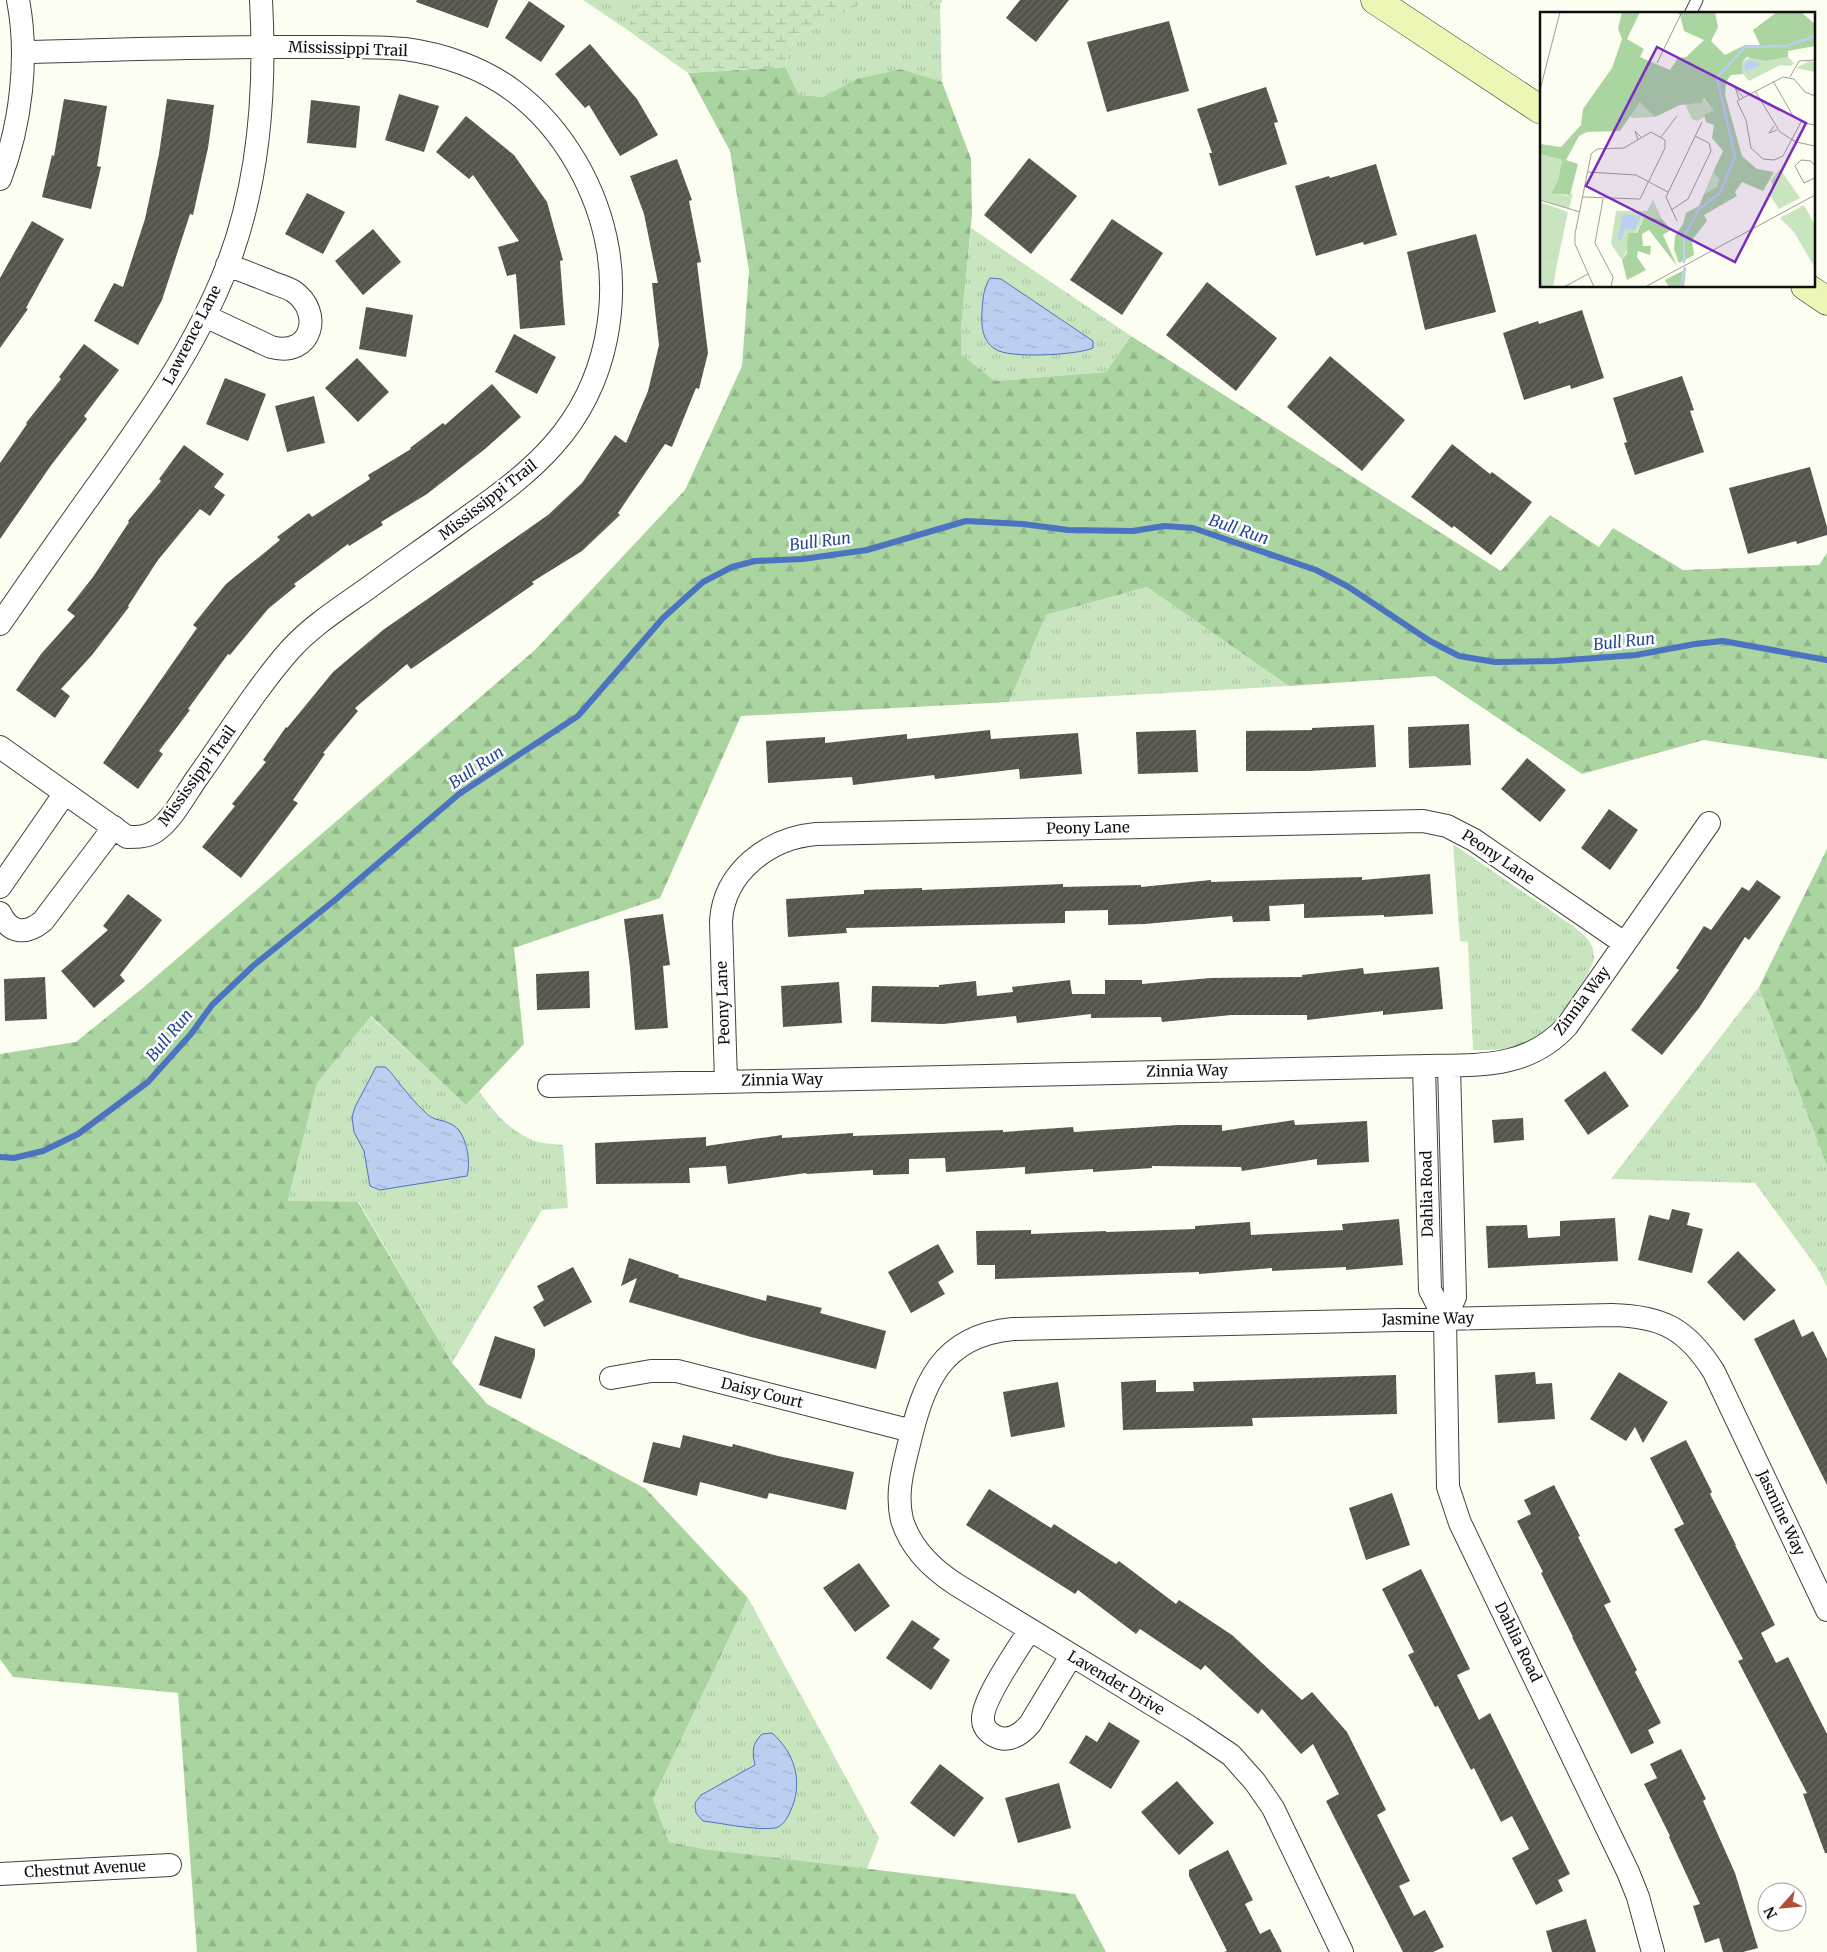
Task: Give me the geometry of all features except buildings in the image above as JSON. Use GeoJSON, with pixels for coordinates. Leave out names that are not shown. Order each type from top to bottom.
{"type":"FeatureCollection","features":[{"type":"Feature","properties":{"kind":"main road"},"geometry":{"type":"LineString","coordinates":[[1375,0],[1540,109]]}},
{"type":"Feature","properties":{"kind":"main road"},"geometry":{"type":"LineString","coordinates":[[1808,288],[1827,301]]}},
{"type":"Feature","properties":{"kind":"street"},"geometry":{"type":"LineString","coordinates":[[0,179],[12,139],[22,78],[24,52],[22,20],[18,0]]}},
{"type":"Feature","properties":{"kind":"street","name":"Lawrence Lane"},"geometry":{"type":"LineString","coordinates":[[0,624],[167,386],[205,316],[227,265],[246,200],[259,136],[262,46],[261,0]]}},
{"type":"Feature","properties":{"kind":"street","name":"Mississippi Trail"},"geometry":{"type":"LineString","coordinates":[[24,52],[262,46],[406,49],[438,56],[472,68],[495,79],[517,94],[536,111],[563,142],[585,180],[603,225],[607,241],[612,284],[610,322],[603,353],[587,398],[577,415],[550,449],[509,487],[337,610],[297,642],[267,678],[168,819],[157,830],[143,837],[120,832]]}},
{"type":"Feature","properties":{"kind":"street"},"geometry":{"type":"LineString","coordinates":[[205,316],[280,350],[299,345],[308,336],[311,325],[310,314],[304,301],[293,291],[227,265]]}},
{"type":"Feature","properties":{"kind":"street"},"geometry":{"type":"LineString","coordinates":[[0,747],[120,832],[33,929],[24,931],[13,928],[5,923],[0,913]]}},
{"type":"Feature","properties":{"kind":"street"},"geometry":{"type":"LineString","coordinates":[[0,888],[65,793]]}},
{"type":"Feature","properties":{"kind":"street","name":"Peony Lane"},"geometry":{"type":"LineString","coordinates":[[726,1081],[720,922],[723,906],[733,884],[754,858],[775,845],[798,836],[816,834],[1381,821],[1429,822],[1461,832],[1474,840],[1624,944]]}},
{"type":"Feature","properties":{"kind":"street","name":"Zinnia Way"},"geometry":{"type":"LineString","coordinates":[[549,1086],[1450,1066],[1512,1060],[1532,1053],[1550,1041],[1574,1017],[1709,824]]}},
{"type":"Feature","properties":{"kind":"street","name":"Dahlia Road"},"geometry":{"type":"LineString","coordinates":[[1424,1066],[1430,1290],[1444,1319],[1447,1478],[1451,1499],[1460,1523],[1628,1872],[1638,1897],[1653,1952]]}},
{"type":"Feature","properties":{"kind":"street","name":"Dahlia Road"},"geometry":{"type":"LineString","coordinates":[[1444,1319],[1455,1297],[1450,1066]]}},
{"type":"Feature","properties":{"kind":"street","name":"Jasmine Way"},"geometry":{"type":"LineString","coordinates":[[912,1432],[922,1397],[934,1372],[959,1347],[980,1335],[991,1332],[1013,1329],[1444,1319],[1630,1316],[1659,1321],[1678,1331],[1693,1344],[1714,1372],[1827,1610]]}},
{"type":"Feature","properties":{"kind":"street","name":"Daisy Court"},"geometry":{"type":"LineString","coordinates":[[611,1378],[651,1371],[677,1371],[912,1432]]}},
{"type":"Feature","properties":{"kind":"street","name":"Lavender Drive"},"geometry":{"type":"LineString","coordinates":[[912,1432],[899,1487],[903,1520],[912,1542],[924,1560],[940,1574],[1029,1631],[1191,1728],[1231,1755],[1262,1791],[1273,1808],[1342,1952]]}},
{"type":"Feature","properties":{"kind":"street"},"geometry":{"type":"LineString","coordinates":[[1029,1631],[985,1704],[982,1721],[985,1728],[992,1735],[1002,1739],[1013,1737],[1023,1732],[1030,1724],[1071,1656]]}},
{"type":"Feature","properties":{"kind":"street","name":"Chestnut Avenue"},"geometry":{"type":"LineString","coordinates":[[0,1874],[170,1865]]}},
{"type":"Feature","properties":{"kind":"lane"},"geometry":{"type":"LineString","coordinates":[[1691,12],[1697,0]]}},
{"type":"Feature","properties":{"kind":"green space"},"geometry":{"type":"Polygon","coordinates":[[[583,0],[644,0],[626,29],[583,0]]]}},
{"type":"Feature","properties":{"kind":"green space"},"geometry":{"type":"Polygon","coordinates":[[[644,0],[869,0],[831,20],[795,35],[785,67],[688,73],[626,29],[644,0]]]}},
{"type":"Feature","properties":{"kind":"green space"},"geometry":{"type":"Polygon","coordinates":[[[869,0],[897,0],[924,7],[940,4],[942,82],[901,69],[856,79],[823,97],[799,95],[785,67],[795,35],[831,20],[869,0]]]}},
{"type":"Feature","properties":{"kind":"green space"},"geometry":{"type":"Polygon","coordinates":[[[897,0],[943,0],[940,4],[924,7],[897,0]]]}},
{"type":"Feature","properties":{"kind":"green space"},"geometry":{"type":"Polygon","coordinates":[[[785,67],[799,95],[823,97],[856,79],[901,69],[942,82],[971,159],[972,215],[961,329],[961,354],[995,381],[1106,372],[1131,336],[1501,571],[1550,515],[1599,547],[1613,528],[1683,570],[1819,565],[1827,553],[1827,759],[1704,740],[1582,774],[1435,676],[1289,686],[1147,587],[1046,615],[1009,702],[741,716],[660,898],[514,948],[524,1044],[466,1105],[371,1016],[317,1083],[288,1201],[358,1202],[452,1363],[487,1404],[646,1489],[748,1598],[653,1799],[669,1842],[704,1849],[1075,1894],[1106,1952],[197,1952],[178,1693],[13,1677],[0,1659],[0,1054],[76,1042],[144,987],[536,649],[685,490],[742,366],[749,271],[730,151],[688,73],[785,67]]]}},
{"type":"Feature","properties":{"kind":"green space"},"geometry":{"type":"Polygon","coordinates":[[[971,228],[1131,336],[1106,372],[995,381],[961,354],[961,329],[971,228]]]}},
{"type":"Feature","properties":{"kind":"green space"},"geometry":{"type":"Polygon","coordinates":[[[1147,587],[1289,686],[1009,702],[1046,615],[1147,587]]]}},
{"type":"Feature","properties":{"kind":"green space"},"geometry":{"type":"Polygon","coordinates":[[[1453,844],[1573,926],[1588,939],[1594,952],[1593,963],[1589,972],[1556,1019],[1536,1038],[1517,1046],[1502,1049],[1473,1050],[1468,942],[1460,941],[1453,844]]]}},
{"type":"Feature","properties":{"kind":"green space"},"geometry":{"type":"Polygon","coordinates":[[[1827,849],[1827,1166],[1759,987],[1827,849]]]}},
{"type":"Feature","properties":{"kind":"green space"},"geometry":{"type":"Polygon","coordinates":[[[1759,987],[1827,1166],[1827,1287],[1818,1269],[1755,1183],[1611,1179],[1759,987]]]}},
{"type":"Feature","properties":{"kind":"green space"},"geometry":{"type":"Polygon","coordinates":[[[370,1016],[466,1105],[479,1091],[510,1127],[538,1142],[563,1145],[568,1208],[542,1210],[452,1363],[359,1202],[288,1202],[317,1083],[370,1016]]]}},
{"type":"Feature","properties":{"kind":"green space"},"geometry":{"type":"Polygon","coordinates":[[[748,1598],[879,1838],[867,1869],[704,1849],[669,1842],[653,1799],[748,1598]]]}},
{"type":"Feature","properties":{"kind":"water"},"geometry":{"type":"Polygon","coordinates":[[[990,278],[1001,279],[1093,341],[1093,348],[1073,353],[1043,355],[1014,354],[995,349],[987,342],[982,322],[984,294],[990,278]]]}},
{"type":"Feature","properties":{"kind":"water"},"geometry":{"type":"Polygon","coordinates":[[[376,1067],[388,1069],[413,1100],[428,1114],[451,1124],[461,1133],[468,1155],[467,1176],[380,1190],[370,1186],[364,1151],[354,1132],[352,1117],[355,1107],[376,1067]]]}},
{"type":"Feature","properties":{"kind":"water"},"geometry":{"type":"Polygon","coordinates":[[[772,1733],[780,1741],[791,1759],[797,1780],[794,1801],[789,1815],[784,1822],[778,1827],[767,1829],[703,1821],[696,1813],[695,1803],[701,1795],[755,1765],[753,1752],[756,1741],[762,1734],[772,1733]]]}},
{"type":"Feature","properties":{"kind":"waterway","name":"Bull Run"},"geometry":{"type":"LineString","coordinates":[[0,1157],[14,1158],[43,1151],[78,1134],[148,1082],[191,1034],[212,1005],[253,966],[335,900],[459,794],[578,716],[663,618],[703,582],[732,567],[755,561],[803,559],[867,550],[966,521],[1023,524],[1068,530],[1133,531],[1164,526],[1193,528],[1316,570],[1347,586],[1430,641],[1459,656],[1495,662],[1555,661],[1636,655],[1723,641],[1827,660]]}}]}
